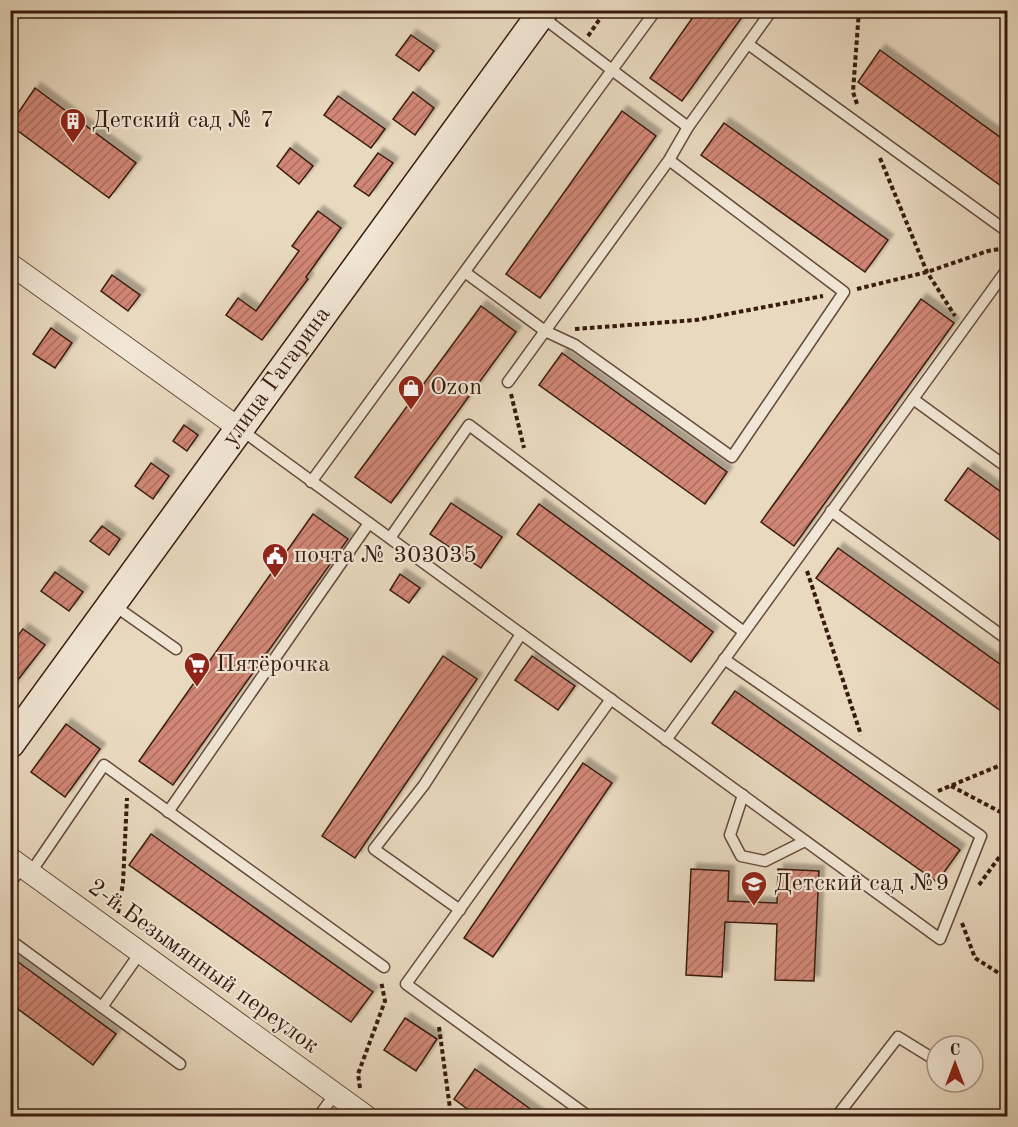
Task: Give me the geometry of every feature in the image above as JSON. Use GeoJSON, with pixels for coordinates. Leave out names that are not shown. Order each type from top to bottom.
{"type":"FeatureCollection","features":[{"type":"Feature","properties":{"kind":"main road","name":"улица Гагарина"},"geometry":{"type":"LineString","coordinates":[[10,744],[542,13]]}},
{"type":"Feature","properties":{"kind":"street"},"geometry":{"type":"LineString","coordinates":[[10,264],[240,429]]}},
{"type":"Feature","properties":{"kind":"street","name":"2-й Безымянный переулок"},"geometry":{"type":"LineString","coordinates":[[19,870],[115,934],[365,1116]]}},
{"type":"Feature","properties":{"kind":"lane"},"geometry":{"type":"LineString","coordinates":[[311,482],[466,273],[656,10]]}},
{"type":"Feature","properties":{"kind":"lane"},"geometry":{"type":"LineString","coordinates":[[508,382],[669,160],[688,127],[771,10]]}},
{"type":"Feature","properties":{"kind":"lane"},"geometry":{"type":"LineString","coordinates":[[542,13],[580,46],[688,127]]}},
{"type":"Feature","properties":{"kind":"lane"},"geometry":{"type":"LineString","coordinates":[[748,44],[870,135],[1008,232]]}},
{"type":"Feature","properties":{"kind":"lane"},"geometry":{"type":"LineString","coordinates":[[466,273],[544,331],[575,345],[732,457],[844,292],[669,160]]}},
{"type":"Feature","properties":{"kind":"lane"},"geometry":{"type":"LineString","coordinates":[[666,740],[1008,268]]}},
{"type":"Feature","properties":{"kind":"lane"},"geometry":{"type":"LineString","coordinates":[[913,399],[1008,468]]}},
{"type":"Feature","properties":{"kind":"lane"},"geometry":{"type":"LineString","coordinates":[[390,538],[469,425],[744,632]]}},
{"type":"Feature","properties":{"kind":"lane"},"geometry":{"type":"LineString","coordinates":[[240,429],[940,939],[981,836],[724,659]]}},
{"type":"Feature","properties":{"kind":"lane"},"geometry":{"type":"LineString","coordinates":[[831,512],[1008,640]]}},
{"type":"Feature","properties":{"kind":"lane"},"geometry":{"type":"LineString","coordinates":[[168,812],[369,523]]}},
{"type":"Feature","properties":{"kind":"lane"},"geometry":{"type":"LineString","coordinates":[[112,604],[176,649]]}},
{"type":"Feature","properties":{"kind":"lane"},"geometry":{"type":"LineString","coordinates":[[460,910],[374,849],[424,785],[521,634]]}},
{"type":"Feature","properties":{"kind":"lane"},"geometry":{"type":"LineString","coordinates":[[588,1116],[406,984],[611,699]]}},
{"type":"Feature","properties":{"kind":"lane"},"geometry":{"type":"LineString","coordinates":[[19,870],[104,765],[380,964]]}},
{"type":"Feature","properties":{"kind":"lane"},"geometry":{"type":"LineString","coordinates":[[743,795],[730,835],[741,856],[765,861],[805,841]]}},
{"type":"Feature","properties":{"kind":"lane"},"geometry":{"type":"LineString","coordinates":[[10,940],[180,1064]]}},
{"type":"Feature","properties":{"kind":"lane"},"geometry":{"type":"LineString","coordinates":[[102,1007],[140,953]]}},
{"type":"Feature","properties":{"kind":"lane"},"geometry":{"type":"LineString","coordinates":[[837,1116],[898,1037],[925,1054]]}},
{"type":"Feature","properties":{"kind":"lane"},"geometry":{"type":"LineString","coordinates":[[319,1116],[335,1094]]}},
{"type":"Feature","properties":{"kind":"path"},"geometry":{"type":"LineString","coordinates":[[580,46],[606,10]]}},
{"type":"Feature","properties":{"kind":"path"},"geometry":{"type":"LineString","coordinates":[[859,10],[853,92],[927,272],[963,329]]}},
{"type":"Feature","properties":{"kind":"path"},"geometry":{"type":"LineString","coordinates":[[544,331],[696,320],[844,292],[927,272],[988,250],[1008,247]]}},
{"type":"Feature","properties":{"kind":"path"},"geometry":{"type":"LineString","coordinates":[[508,382],[529,469]]}},
{"type":"Feature","properties":{"kind":"path"},"geometry":{"type":"LineString","coordinates":[[801,554],[869,759]]}},
{"type":"Feature","properties":{"kind":"path"},"geometry":{"type":"LineString","coordinates":[[924,797],[1008,762]]}},
{"type":"Feature","properties":{"kind":"path"},"geometry":{"type":"LineString","coordinates":[[115,934],[123,883],[127,782]]}},
{"type":"Feature","properties":{"kind":"path"},"geometry":{"type":"LineString","coordinates":[[950,786],[1008,816]]}},
{"type":"Feature","properties":{"kind":"path"},"geometry":{"type":"LineString","coordinates":[[958,914],[975,958],[1008,979]]}},
{"type":"Feature","properties":{"kind":"path"},"geometry":{"type":"LineString","coordinates":[[365,1116],[358,1074],[385,1001],[380,964]]}},
{"type":"Feature","properties":{"kind":"path"},"geometry":{"type":"LineString","coordinates":[[437,1008],[451,1116]]}},
{"type":"Feature","properties":{"kind":"building"},"geometry":{"type":"Polygon","coordinates":[[[698,10],[747,10],[682,101],[650,78],[698,10]]]}},
{"type":"Feature","properties":{"kind":"building"},"geometry":{"type":"Polygon","coordinates":[[[411,35],[434,51],[419,71],[396,55],[411,35]]]}},
{"type":"Feature","properties":{"kind":"building"},"geometry":{"type":"Polygon","coordinates":[[[880,50],[1008,143],[1008,191],[858,82],[880,50]]]}},
{"type":"Feature","properties":{"kind":"building","name":"Детский сад № 7"},"geometry":{"type":"Polygon","coordinates":[[[35,88],[136,163],[109,198],[10,125],[35,88]]]}},
{"type":"Feature","properties":{"kind":"building"},"geometry":{"type":"Polygon","coordinates":[[[413,92],[434,108],[415,135],[393,119],[413,92]]]}},
{"type":"Feature","properties":{"kind":"building"},"geometry":{"type":"Polygon","coordinates":[[[338,96],[385,129],[371,148],[324,115],[338,96]]]}},
{"type":"Feature","properties":{"kind":"building"},"geometry":{"type":"Polygon","coordinates":[[[622,111],[656,136],[540,298],[506,274],[622,111]]]}},
{"type":"Feature","properties":{"kind":"building"},"geometry":{"type":"Polygon","coordinates":[[[724,123],[888,240],[865,272],[701,155],[724,123]]]}},
{"type":"Feature","properties":{"kind":"building"},"geometry":{"type":"Polygon","coordinates":[[[290,148],[313,166],[299,184],[277,166],[290,148]]]}},
{"type":"Feature","properties":{"kind":"building"},"geometry":{"type":"Polygon","coordinates":[[[378,153],[393,163],[369,196],[354,186],[378,153]]]}},
{"type":"Feature","properties":{"kind":"building"},"geometry":{"type":"Polygon","coordinates":[[[318,211],[341,228],[306,277],[308,279],[262,340],[226,315],[238,298],[256,311],[299,251],[292,246],[318,211]]]}},
{"type":"Feature","properties":{"kind":"building"},"geometry":{"type":"Polygon","coordinates":[[[112,275],[140,295],[128,311],[101,291],[112,275]]]}},
{"type":"Feature","properties":{"kind":"building"},"geometry":{"type":"Polygon","coordinates":[[[921,299],[954,323],[794,546],[761,522],[921,299]]]}},
{"type":"Feature","properties":{"kind":"building"},"geometry":{"type":"Polygon","coordinates":[[[481,306],[516,332],[391,503],[355,477],[481,306]]]}},
{"type":"Feature","properties":{"kind":"building"},"geometry":{"type":"Polygon","coordinates":[[[51,328],[72,343],[55,368],[33,354],[51,328]]]}},
{"type":"Feature","properties":{"kind":"building"},"geometry":{"type":"Polygon","coordinates":[[[562,353],[727,472],[705,504],[539,385],[562,353]]]}},
{"type":"Feature","properties":{"kind":"building"},"geometry":{"type":"Polygon","coordinates":[[[184,425],[198,435],[187,451],[173,441],[184,425]]]}},
{"type":"Feature","properties":{"kind":"building"},"geometry":{"type":"Polygon","coordinates":[[[151,463],[169,476],[153,499],[135,486],[151,463]]]}},
{"type":"Feature","properties":{"kind":"building"},"geometry":{"type":"Polygon","coordinates":[[[968,468],[1008,497],[1008,546],[945,500],[968,468]]]}},
{"type":"Feature","properties":{"kind":"building"},"geometry":{"type":"Polygon","coordinates":[[[451,503],[502,537],[481,568],[430,534],[451,503]]]}},
{"type":"Feature","properties":{"kind":"building"},"geometry":{"type":"Polygon","coordinates":[[[539,504],[713,632],[691,662],[517,534],[539,504]]]}},
{"type":"Feature","properties":{"kind":"building"},"geometry":{"type":"Polygon","coordinates":[[[313,514],[348,539],[173,785],[139,761],[313,514]]]}},
{"type":"Feature","properties":{"kind":"building"},"geometry":{"type":"Polygon","coordinates":[[[102,526],[120,539],[109,555],[90,541],[102,526]]]}},
{"type":"Feature","properties":{"kind":"building"},"geometry":{"type":"Polygon","coordinates":[[[838,548],[1008,670],[1008,716],[816,578],[838,548]]]}},
{"type":"Feature","properties":{"kind":"building"},"geometry":{"type":"Polygon","coordinates":[[[55,572],[83,592],[69,611],[41,591],[55,572]]]}},
{"type":"Feature","properties":{"kind":"building"},"geometry":{"type":"Polygon","coordinates":[[[400,574],[420,588],[409,603],[390,590],[400,574]]]}},
{"type":"Feature","properties":{"kind":"building"},"geometry":{"type":"Polygon","coordinates":[[[23,629],[45,645],[10,690],[10,646],[23,629]]]}},
{"type":"Feature","properties":{"kind":"building"},"geometry":{"type":"Polygon","coordinates":[[[443,656],[477,679],[355,858],[322,836],[443,656]]]}},
{"type":"Feature","properties":{"kind":"building"},"geometry":{"type":"Polygon","coordinates":[[[532,656],[575,686],[558,710],[515,680],[532,656]]]}},
{"type":"Feature","properties":{"kind":"building"},"geometry":{"type":"Polygon","coordinates":[[[735,691],[960,850],[937,882],[712,723],[735,691]]]}},
{"type":"Feature","properties":{"kind":"building"},"geometry":{"type":"Polygon","coordinates":[[[66,724],[100,749],[65,797],[31,772],[66,724]]]}},
{"type":"Feature","properties":{"kind":"building"},"geometry":{"type":"Polygon","coordinates":[[[583,763],[612,783],[493,957],[464,938],[583,763]]]}},
{"type":"Feature","properties":{"kind":"building"},"geometry":{"type":"Polygon","coordinates":[[[151,834],[373,992],[351,1022],[129,865],[151,834]]]}},
{"type":"Feature","properties":{"kind":"building"},"geometry":{"type":"Polygon","coordinates":[[[691,869],[729,871],[728,901],[777,903],[778,869],[819,871],[814,981],[775,980],[777,924],[725,922],[722,977],[686,975],[691,869]]]}},
{"type":"Feature","properties":{"kind":"building"},"geometry":{"type":"Polygon","coordinates":[[[10,956],[116,1034],[93,1065],[10,1003],[10,956]]]}},
{"type":"Feature","properties":{"kind":"building"},"geometry":{"type":"Polygon","coordinates":[[[405,1018],[437,1039],[416,1071],[384,1050],[405,1018]]]}},
{"type":"Feature","properties":{"kind":"building"},"geometry":{"type":"Polygon","coordinates":[[[475,1069],[540,1116],[477,1116],[454,1099],[475,1069]]]}},
{"type":"Feature","properties":{"kind":"place","name":"Детский сад № 7"},"geometry":{"type":"Point","coordinates":[73,144]}},
{"type":"Feature","properties":{"kind":"place","name":"Ozon"},"geometry":{"type":"Point","coordinates":[411,411]}},
{"type":"Feature","properties":{"kind":"place","name":"почта № 303035"},"geometry":{"type":"Point","coordinates":[275,579]}},
{"type":"Feature","properties":{"kind":"place","name":"Пятёрочка"},"geometry":{"type":"Point","coordinates":[197,688]}},
{"type":"Feature","properties":{"kind":"place","name":"Детский сад №9"},"geometry":{"type":"Point","coordinates":[754,907]}}]}
